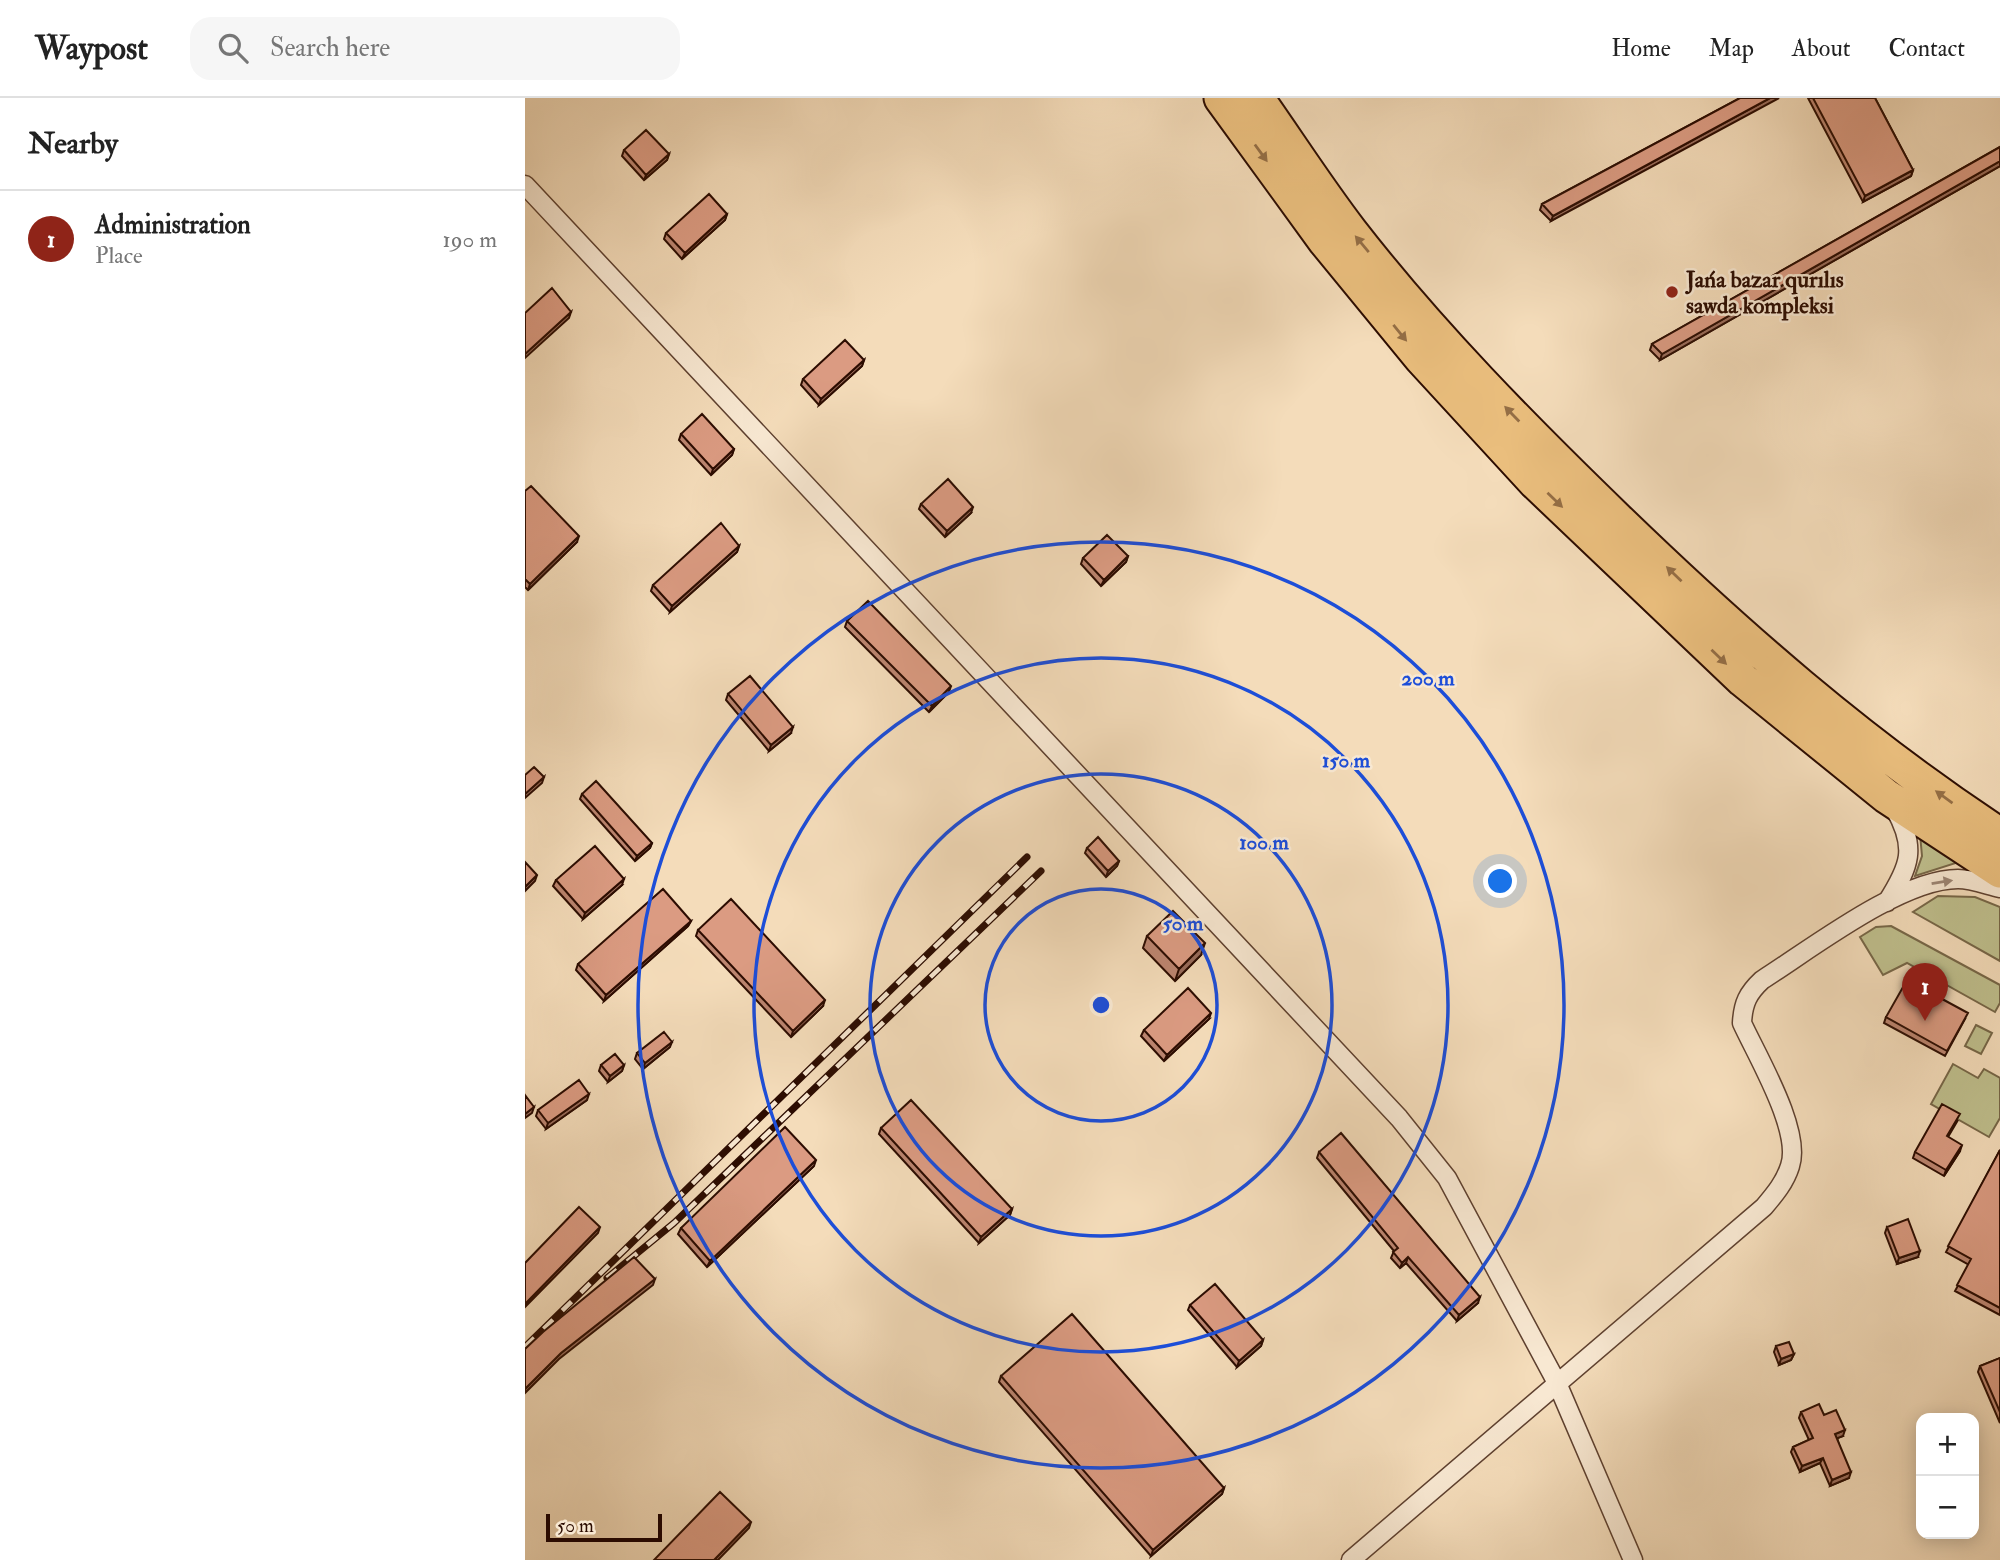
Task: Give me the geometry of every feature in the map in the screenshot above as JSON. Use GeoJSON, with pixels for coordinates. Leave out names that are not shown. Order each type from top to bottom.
{"type":"FeatureCollection","features":[{"type":"Feature","properties":{"kind":"highway"},"geometry":{"type":"LineString","coordinates":[[1221,98],[1325,241],[1421,358],[1535,482],[1743,680],[1853,732],[2000,835]]}},
{"type":"Feature","properties":{"kind":"highway"},"geometry":{"type":"LineString","coordinates":[[1257,98],[1351,232],[1454,353],[1562,466],[1689,589],[1886,796],[2000,871]]}},
{"type":"Feature","properties":{"kind":"highway"},"geometry":{"type":"LineString","coordinates":[[1274,98],[1310,173]]}},
{"type":"Feature","properties":{"kind":"street"},"geometry":{"type":"LineString","coordinates":[[525,185],[1399,1118],[1447,1178],[1557,1383],[1633,1560]]}},
{"type":"Feature","properties":{"kind":"street"},"geometry":{"type":"LineString","coordinates":[[1886,796],[1906,830],[1910,857],[1902,878],[1887,901]]}},
{"type":"Feature","properties":{"kind":"street"},"geometry":{"type":"LineString","coordinates":[[1351,1560],[1764,1207],[1781,1185],[1791,1163],[1792,1139],[1742,1023],[1743,1006],[1749,992],[1762,980],[1887,901],[1926,884],[1958,879],[2000,888]]}},
{"type":"Feature","properties":{"kind":"green space"},"geometry":{"type":"Polygon","coordinates":[[[1920,834],[1959,862],[1915,876],[1922,856],[1920,834]]]}},
{"type":"Feature","properties":{"kind":"green space"},"geometry":{"type":"Polygon","coordinates":[[[1938,896],[1975,897],[2000,907],[2000,961],[1913,912],[1938,896]]]}},
{"type":"Feature","properties":{"kind":"green space"},"geometry":{"type":"Polygon","coordinates":[[[1891,926],[2000,985],[2000,1003],[1995,1012],[1907,963],[1883,975],[1860,937],[1876,927],[1891,926]]]}},
{"type":"Feature","properties":{"kind":"green space"},"geometry":{"type":"Polygon","coordinates":[[[1976,1025],[1992,1033],[1981,1054],[1965,1046],[1976,1025]]]}},
{"type":"Feature","properties":{"kind":"green space"},"geometry":{"type":"Polygon","coordinates":[[[1953,1064],[1978,1078],[1984,1069],[2000,1078],[2000,1118],[1989,1137],[1931,1104],[1953,1064]]]}},
{"type":"Feature","properties":{"kind":"building"},"geometry":{"type":"Polygon","coordinates":[[[1740,98],[1770,98],[1553,216],[1542,204],[1740,98]]]}},
{"type":"Feature","properties":{"kind":"building"},"geometry":{"type":"Polygon","coordinates":[[[1813,98],[1875,98],[1913,170],[1865,196],[1813,98]]]}},
{"type":"Feature","properties":{"kind":"building"},"geometry":{"type":"Polygon","coordinates":[[[646,130],[669,154],[646,175],[624,150],[646,130]]]}},
{"type":"Feature","properties":{"kind":"building"},"geometry":{"type":"Polygon","coordinates":[[[2000,147],[2000,161],[1662,354],[1652,344],[2000,147]]]}},
{"type":"Feature","properties":{"kind":"building"},"geometry":{"type":"Polygon","coordinates":[[[709,194],[727,214],[685,253],[666,233],[709,194]]]}},
{"type":"Feature","properties":{"kind":"building"},"geometry":{"type":"Polygon","coordinates":[[[552,288],[571,312],[525,354],[525,313],[552,288]]]}},
{"type":"Feature","properties":{"kind":"building"},"geometry":{"type":"Polygon","coordinates":[[[845,340],[864,360],[821,399],[803,379],[845,340]]]}},
{"type":"Feature","properties":{"kind":"building"},"geometry":{"type":"Polygon","coordinates":[[[702,414],[734,449],[713,469],[681,434],[702,414]]]}},
{"type":"Feature","properties":{"kind":"building"},"geometry":{"type":"Polygon","coordinates":[[[948,479],[973,507],[947,531],[921,504],[948,479]]]}},
{"type":"Feature","properties":{"kind":"building"},"geometry":{"type":"Polygon","coordinates":[[[531,486],[579,536],[530,584],[525,579],[525,491],[531,486]]]}},
{"type":"Feature","properties":{"kind":"building"},"geometry":{"type":"Polygon","coordinates":[[[721,523],[739,546],[672,606],[653,585],[721,523]]]}},
{"type":"Feature","properties":{"kind":"building"},"geometry":{"type":"Polygon","coordinates":[[[1107,535],[1128,556],[1104,580],[1083,558],[1107,535]]]}},
{"type":"Feature","properties":{"kind":"building"},"geometry":{"type":"Polygon","coordinates":[[[868,601],[951,686],[932,706],[847,621],[868,601]]]}},
{"type":"Feature","properties":{"kind":"building"},"geometry":{"type":"Polygon","coordinates":[[[750,676],[793,727],[771,745],[728,694],[750,676]]]}},
{"type":"Feature","properties":{"kind":"building"},"geometry":{"type":"Polygon","coordinates":[[[534,767],[544,777],[525,794],[525,775],[534,767]]]}},
{"type":"Feature","properties":{"kind":"building"},"geometry":{"type":"Polygon","coordinates":[[[596,781],[652,843],[637,856],[582,794],[596,781]]]}},
{"type":"Feature","properties":{"kind":"building"},"geometry":{"type":"Polygon","coordinates":[[[1098,837],[1119,861],[1108,871],[1087,848],[1098,837]]]}},
{"type":"Feature","properties":{"kind":"building"},"geometry":{"type":"Polygon","coordinates":[[[595,846],[624,879],[585,913],[556,880],[595,846]]]}},
{"type":"Feature","properties":{"kind":"building"},"geometry":{"type":"Polygon","coordinates":[[[525,862],[537,875],[525,887],[525,862]]]}},
{"type":"Feature","properties":{"kind":"building"},"geometry":{"type":"Polygon","coordinates":[[[663,889],[691,921],[606,995],[578,964],[663,889]]]}},
{"type":"Feature","properties":{"kind":"building"},"geometry":{"type":"Polygon","coordinates":[[[731,899],[825,1000],[793,1031],[698,930],[731,899]]]}},
{"type":"Feature","properties":{"kind":"building"},"geometry":{"type":"Polygon","coordinates":[[[1173,911],[1205,943],[1179,969],[1147,936],[1173,911]]]}},
{"type":"Feature","properties":{"kind":"building"},"geometry":{"type":"Polygon","coordinates":[[[1907,980],[1968,1013],[1947,1051],[1886,1017],[1907,980]]]}},
{"type":"Feature","properties":{"kind":"building"},"geometry":{"type":"Polygon","coordinates":[[[1188,988],[1211,1013],[1167,1055],[1144,1030],[1188,988]]]}},
{"type":"Feature","properties":{"kind":"building"},"geometry":{"type":"Polygon","coordinates":[[[664,1032],[672,1042],[645,1063],[637,1053],[664,1032]]]}},
{"type":"Feature","properties":{"kind":"building"},"geometry":{"type":"Polygon","coordinates":[[[615,1054],[624,1065],[610,1076],[601,1065],[615,1054]]]}},
{"type":"Feature","properties":{"kind":"building"},"geometry":{"type":"Polygon","coordinates":[[[579,1080],[589,1094],[548,1123],[538,1110],[579,1080]]]}},
{"type":"Feature","properties":{"kind":"building"},"geometry":{"type":"Polygon","coordinates":[[[525,1095],[534,1107],[525,1114],[525,1095]]]}},
{"type":"Feature","properties":{"kind":"building"},"geometry":{"type":"Polygon","coordinates":[[[911,1100],[1012,1209],[981,1237],[881,1128],[911,1100]]]}},
{"type":"Feature","properties":{"kind":"building"},"geometry":{"type":"Polygon","coordinates":[[[1942,1104],[1960,1114],[1947,1136],[1962,1145],[1946,1170],[1915,1152],[1942,1104]]]}},
{"type":"Feature","properties":{"kind":"building"},"geometry":{"type":"Polygon","coordinates":[[[785,1127],[816,1160],[710,1261],[681,1228],[785,1127]]]}},
{"type":"Feature","properties":{"kind":"building"},"geometry":{"type":"Polygon","coordinates":[[[1341,1133],[1480,1297],[1459,1315],[1408,1257],[1402,1263],[1393,1252],[1398,1248],[1319,1152],[1341,1133]]]}},
{"type":"Feature","properties":{"kind":"building"},"geometry":{"type":"Polygon","coordinates":[[[2000,1150],[2000,1308],[1957,1285],[1971,1259],[1948,1246],[2000,1150]]]}},
{"type":"Feature","properties":{"kind":"building"},"geometry":{"type":"Polygon","coordinates":[[[579,1207],[600,1227],[525,1304],[525,1263],[579,1207]]]}},
{"type":"Feature","properties":{"kind":"building"},"geometry":{"type":"Polygon","coordinates":[[[1908,1219],[1920,1251],[1899,1258],[1887,1227],[1908,1219]]]}},
{"type":"Feature","properties":{"kind":"building"},"geometry":{"type":"Polygon","coordinates":[[[634,1257],[655,1279],[561,1353],[525,1389],[525,1349],[634,1257]]]}},
{"type":"Feature","properties":{"kind":"building"},"geometry":{"type":"Polygon","coordinates":[[[1215,1284],[1263,1340],[1239,1361],[1190,1305],[1215,1284]]]}},
{"type":"Feature","properties":{"kind":"building"},"geometry":{"type":"Polygon","coordinates":[[[1072,1314],[1224,1488],[1153,1550],[1001,1376],[1072,1314]]]}},
{"type":"Feature","properties":{"kind":"building"},"geometry":{"type":"Polygon","coordinates":[[[1789,1342],[1794,1354],[1781,1359],[1776,1346],[1789,1342]]]}},
{"type":"Feature","properties":{"kind":"building"},"geometry":{"type":"Polygon","coordinates":[[[2000,1358],[2000,1412],[1980,1366],[2000,1358]]]}},
{"type":"Feature","properties":{"kind":"building"},"geometry":{"type":"Polygon","coordinates":[[[1819,1404],[1824,1415],[1836,1410],[1845,1430],[1835,1434],[1851,1472],[1832,1480],[1823,1458],[1802,1466],[1793,1447],[1813,1438],[1801,1412],[1819,1404]]]}},
{"type":"Feature","properties":{"kind":"building"},"geometry":{"type":"Polygon","coordinates":[[[720,1492],[751,1522],[714,1560],[654,1560],[720,1492]]]}},
{"type":"Feature","properties":{"kind":"railway"},"geometry":{"type":"LineString","coordinates":[[525,1347],[1027,857]]}},
{"type":"Feature","properties":{"kind":"railway"},"geometry":{"type":"LineString","coordinates":[[607,1278],[674,1223],[1041,871]]}},
{"type":"Feature","properties":{"kind":"place","name":"Jańa bazar qurılıs sawda kompleksi"},"geometry":{"type":"Point","coordinates":[1672,292]}},
{"type":"Feature","properties":{"kind":"place","name":"Administration"},"geometry":{"type":"Point","coordinates":[1925,1021]}}]}
